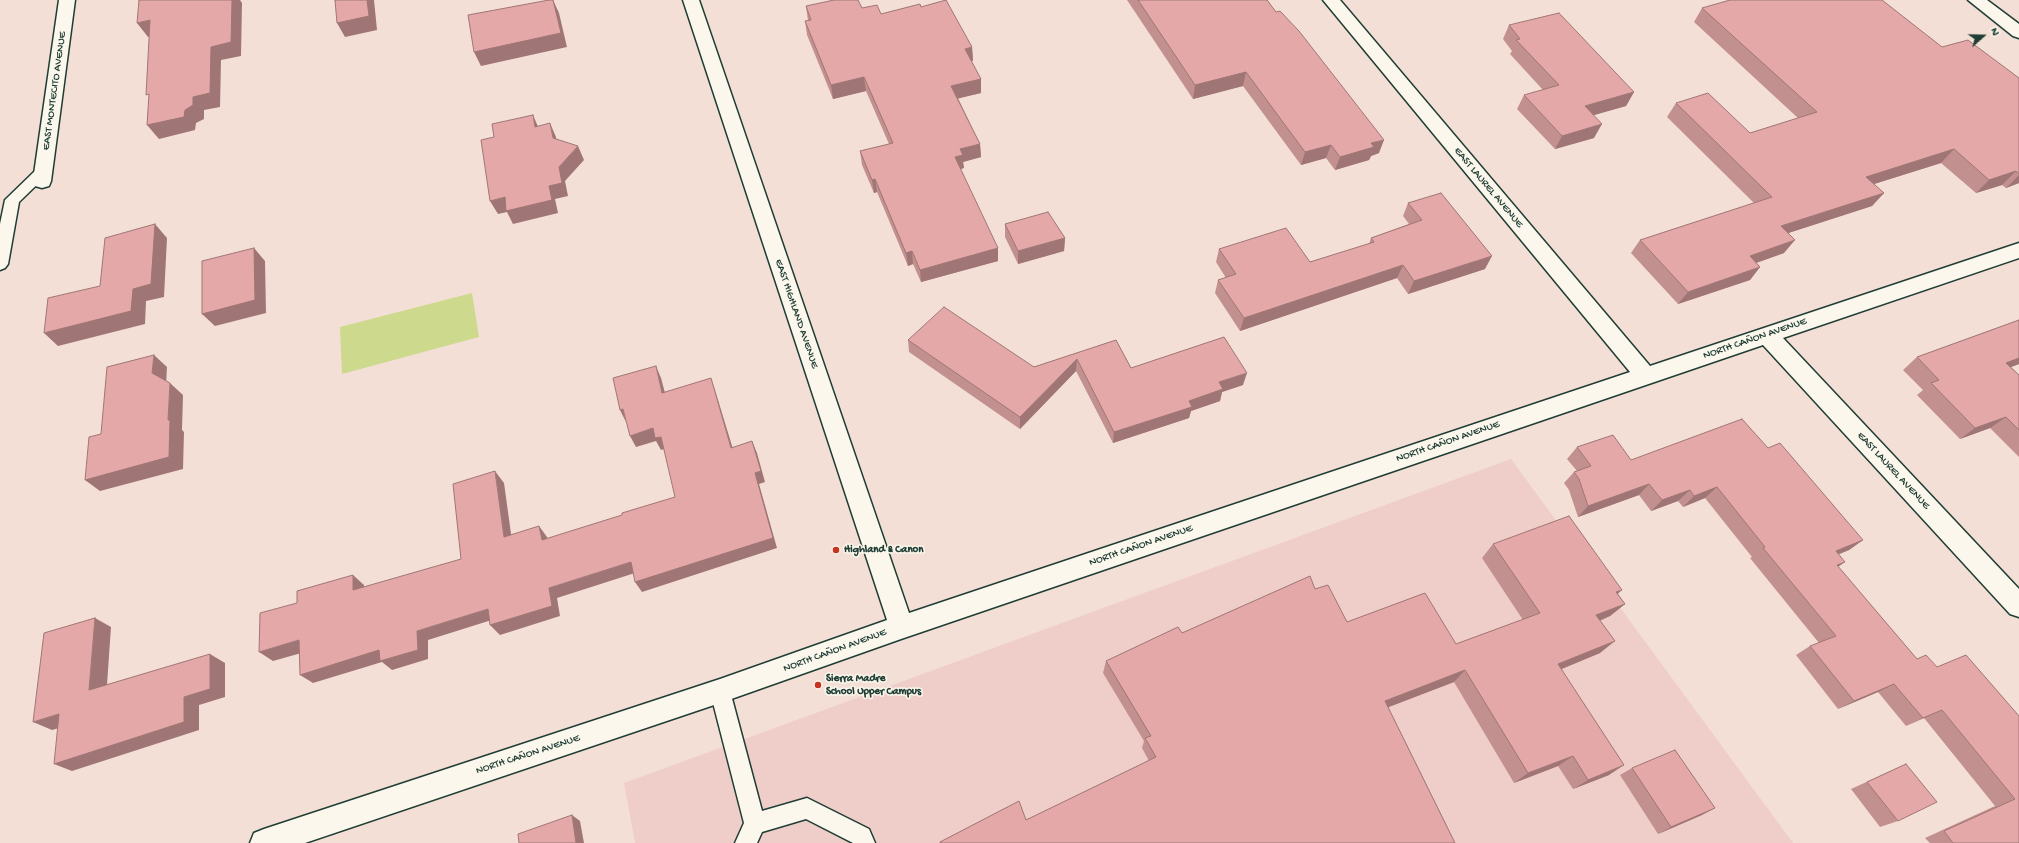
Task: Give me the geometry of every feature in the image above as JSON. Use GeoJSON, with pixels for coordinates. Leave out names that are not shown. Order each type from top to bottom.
{"type":"FeatureCollection","features":[{"type":"Feature","properties":{"kind":"street","name":"EAST MONTECITO AVENUE"},"geometry":{"type":"LineString","coordinates":[[43,177],[67,0]]}},
{"type":"Feature","properties":{"kind":"street","name":"EAST HIGHLAND AVENUE"},"geometry":{"type":"LineString","coordinates":[[691,0],[901,627]]}},
{"type":"Feature","properties":{"kind":"street","name":"EAST LAUREL AVENUE"},"geometry":{"type":"LineString","coordinates":[[1331,0],[1645,376]]}},
{"type":"Feature","properties":{"kind":"street"},"geometry":{"type":"LineString","coordinates":[[1976,0],[2019,32]]}},
{"type":"Feature","properties":{"kind":"street","name":"NORTH CAÑON AVENUE"},"geometry":{"type":"LineString","coordinates":[[268,842],[720,691],[901,627],[2019,250]]}},
{"type":"Feature","properties":{"kind":"street","name":"EAST LAUREL AVENUE"},"geometry":{"type":"LineString","coordinates":[[1767,335],[2019,606]]}},
{"type":"Feature","properties":{"kind":"lane"},"geometry":{"type":"LineString","coordinates":[[0,264],[12,200],[43,177]]}},
{"type":"Feature","properties":{"kind":"lane"},"geometry":{"type":"LineString","coordinates":[[720,691],[755,824],[746,843]]}},
{"type":"Feature","properties":{"kind":"lane"},"geometry":{"type":"LineString","coordinates":[[755,824],[807,808],[862,836],[864,843]]}},
{"type":"Feature","properties":{"kind":"shaded area"},"geometry":{"type":"Polygon","coordinates":[[[1511,459],[1793,843],[635,843],[624,783],[1511,459]]]}},
{"type":"Feature","properties":{"kind":"green space"},"geometry":{"type":"Polygon","coordinates":[[[472,293],[479,337],[342,374],[340,327],[472,293]]]}},
{"type":"Feature","properties":{"kind":"building"},"geometry":{"type":"Polygon","coordinates":[[[139,0],[232,0],[231,42],[211,47],[210,93],[193,97],[193,105],[185,110],[184,117],[147,125],[149,94],[146,95],[150,20],[137,23],[139,0]]]}},
{"type":"Feature","properties":{"kind":"building"},"geometry":{"type":"Polygon","coordinates":[[[335,0],[367,0],[369,16],[337,23],[335,0]]]}},
{"type":"Feature","properties":{"kind":"building"},"geometry":{"type":"Polygon","coordinates":[[[553,0],[561,33],[474,52],[468,15],[553,0]]]}},
{"type":"Feature","properties":{"kind":"building"},"geometry":{"type":"Polygon","coordinates":[[[834,0],[858,0],[862,8],[877,5],[881,14],[920,4],[921,7],[946,0],[972,47],[965,49],[981,79],[951,86],[980,144],[960,149],[963,155],[955,157],[998,248],[920,270],[912,251],[906,253],[875,179],[872,180],[860,151],[893,143],[864,77],[831,85],[805,21],[811,20],[806,6],[834,0]]]}},
{"type":"Feature","properties":{"kind":"building"},"geometry":{"type":"Polygon","coordinates":[[[1138,0],[1267,0],[1276,12],[1280,11],[1299,31],[1384,140],[1371,143],[1374,147],[1340,157],[1331,145],[1305,152],[1246,72],[1195,85],[1138,0]]]}},
{"type":"Feature","properties":{"kind":"building"},"geometry":{"type":"Polygon","coordinates":[[[1730,0],[1882,0],[1942,47],[1968,40],[2019,78],[2019,174],[2016,171],[1989,180],[1954,149],[1866,177],[1884,193],[1781,226],[1795,240],[1750,256],[1760,267],[1688,292],[1640,240],[1772,197],[1676,103],[1708,93],[1750,133],[1817,112],[1702,8],[1730,0]]]}},
{"type":"Feature","properties":{"kind":"building"},"geometry":{"type":"Polygon","coordinates":[[[1559,13],[1634,92],[1585,106],[1602,124],[1562,136],[1524,95],[1559,85],[1516,40],[1520,39],[1509,25],[1559,13]]]}},
{"type":"Feature","properties":{"kind":"building"},"geometry":{"type":"Polygon","coordinates":[[[533,115],[535,127],[550,123],[553,138],[578,146],[559,167],[562,183],[549,186],[552,200],[506,211],[505,197],[490,201],[481,140],[494,137],[492,124],[533,115]]]}},
{"type":"Feature","properties":{"kind":"building"},"geometry":{"type":"Polygon","coordinates":[[[1441,193],[1492,256],[1414,281],[1403,265],[1244,318],[1218,280],[1236,274],[1219,249],[1286,228],[1310,262],[1374,242],[1371,238],[1422,220],[1408,203],[1441,193]]]}},
{"type":"Feature","properties":{"kind":"building"},"geometry":{"type":"Polygon","coordinates":[[[1048,212],[1065,238],[1018,251],[1005,224],[1048,212]]]}},
{"type":"Feature","properties":{"kind":"building"},"geometry":{"type":"Polygon","coordinates":[[[155,224],[151,284],[133,289],[131,311],[44,333],[48,298],[100,286],[105,238],[155,224]]]}},
{"type":"Feature","properties":{"kind":"building"},"geometry":{"type":"Polygon","coordinates":[[[254,248],[255,300],[202,314],[202,261],[254,248]]]}},
{"type":"Feature","properties":{"kind":"building"},"geometry":{"type":"Polygon","coordinates":[[[944,307],[1034,367],[1116,340],[1131,368],[1224,337],[1247,373],[1219,382],[1223,389],[1189,401],[1192,407],[1114,432],[1077,359],[1020,417],[908,340],[944,307]]]}},
{"type":"Feature","properties":{"kind":"building"},"geometry":{"type":"Polygon","coordinates":[[[2019,320],[2019,358],[2006,363],[2019,375],[2019,430],[2006,417],[1975,428],[1931,383],[1939,380],[1917,357],[2019,320]]]}},
{"type":"Feature","properties":{"kind":"building"},"geometry":{"type":"Polygon","coordinates":[[[154,355],[152,373],[170,383],[168,420],[170,420],[169,457],[85,480],[89,437],[101,434],[107,367],[154,355]]]}},
{"type":"Feature","properties":{"kind":"building"},"geometry":{"type":"Polygon","coordinates":[[[656,366],[662,393],[711,378],[731,448],[752,441],[761,471],[755,473],[773,538],[635,582],[631,562],[549,588],[552,606],[490,625],[488,609],[417,631],[418,650],[380,661],[379,650],[300,675],[299,640],[259,652],[260,613],[297,603],[297,591],[353,575],[353,590],[461,559],[453,484],[495,471],[504,537],[539,526],[542,540],[675,497],[661,437],[655,438],[653,428],[630,436],[623,409],[620,410],[613,378],[656,366]]]}},
{"type":"Feature","properties":{"kind":"building"},"geometry":{"type":"Polygon","coordinates":[[[1742,419],[1768,448],[1780,443],[1863,540],[1836,551],[1845,562],[1837,565],[1917,659],[1926,655],[1937,667],[1966,655],[2019,716],[2019,843],[1953,843],[1944,831],[2015,799],[1942,710],[1923,718],[1894,684],[1854,701],[1810,646],[1836,636],[1763,548],[1765,547],[1717,487],[1694,496],[1690,490],[1662,500],[1649,484],[1588,506],[1579,479],[1574,472],[1591,466],[1577,447],[1613,435],[1631,460],[1742,419]]]}},
{"type":"Feature","properties":{"kind":"building"},"geometry":{"type":"Polygon","coordinates":[[[1569,516],[1622,590],[1616,592],[1625,604],[1596,615],[1615,641],[1558,664],[1624,765],[1588,780],[1573,756],[1528,773],[1465,670],[1385,701],[1455,843],[940,843],[1019,801],[1026,820],[1156,757],[1145,738],[1151,736],[1106,661],[1178,627],[1182,633],[1310,576],[1315,589],[1328,585],[1347,622],[1425,593],[1456,644],[1540,613],[1493,544],[1569,516]]]}},
{"type":"Feature","properties":{"kind":"building"},"geometry":{"type":"Polygon","coordinates":[[[95,618],[89,690],[210,654],[210,689],[184,697],[184,722],[54,764],[59,714],[33,722],[44,633],[95,618]]]}},
{"type":"Feature","properties":{"kind":"building"},"geometry":{"type":"Polygon","coordinates":[[[1675,750],[1715,808],[1671,827],[1632,768],[1675,750]]]}},
{"type":"Feature","properties":{"kind":"building"},"geometry":{"type":"Polygon","coordinates":[[[1906,764],[1937,802],[1898,821],[1867,782],[1906,764]]]}},
{"type":"Feature","properties":{"kind":"building"},"geometry":{"type":"Polygon","coordinates":[[[572,815],[576,843],[519,843],[518,834],[572,815]]]}},
{"type":"Feature","properties":{"kind":"place","name":"Highland & Canon"},"geometry":{"type":"Point","coordinates":[836,550]}},
{"type":"Feature","properties":{"kind":"place","name":"Sierra Madre School Upper Campus"},"geometry":{"type":"Point","coordinates":[818,685]}}]}
